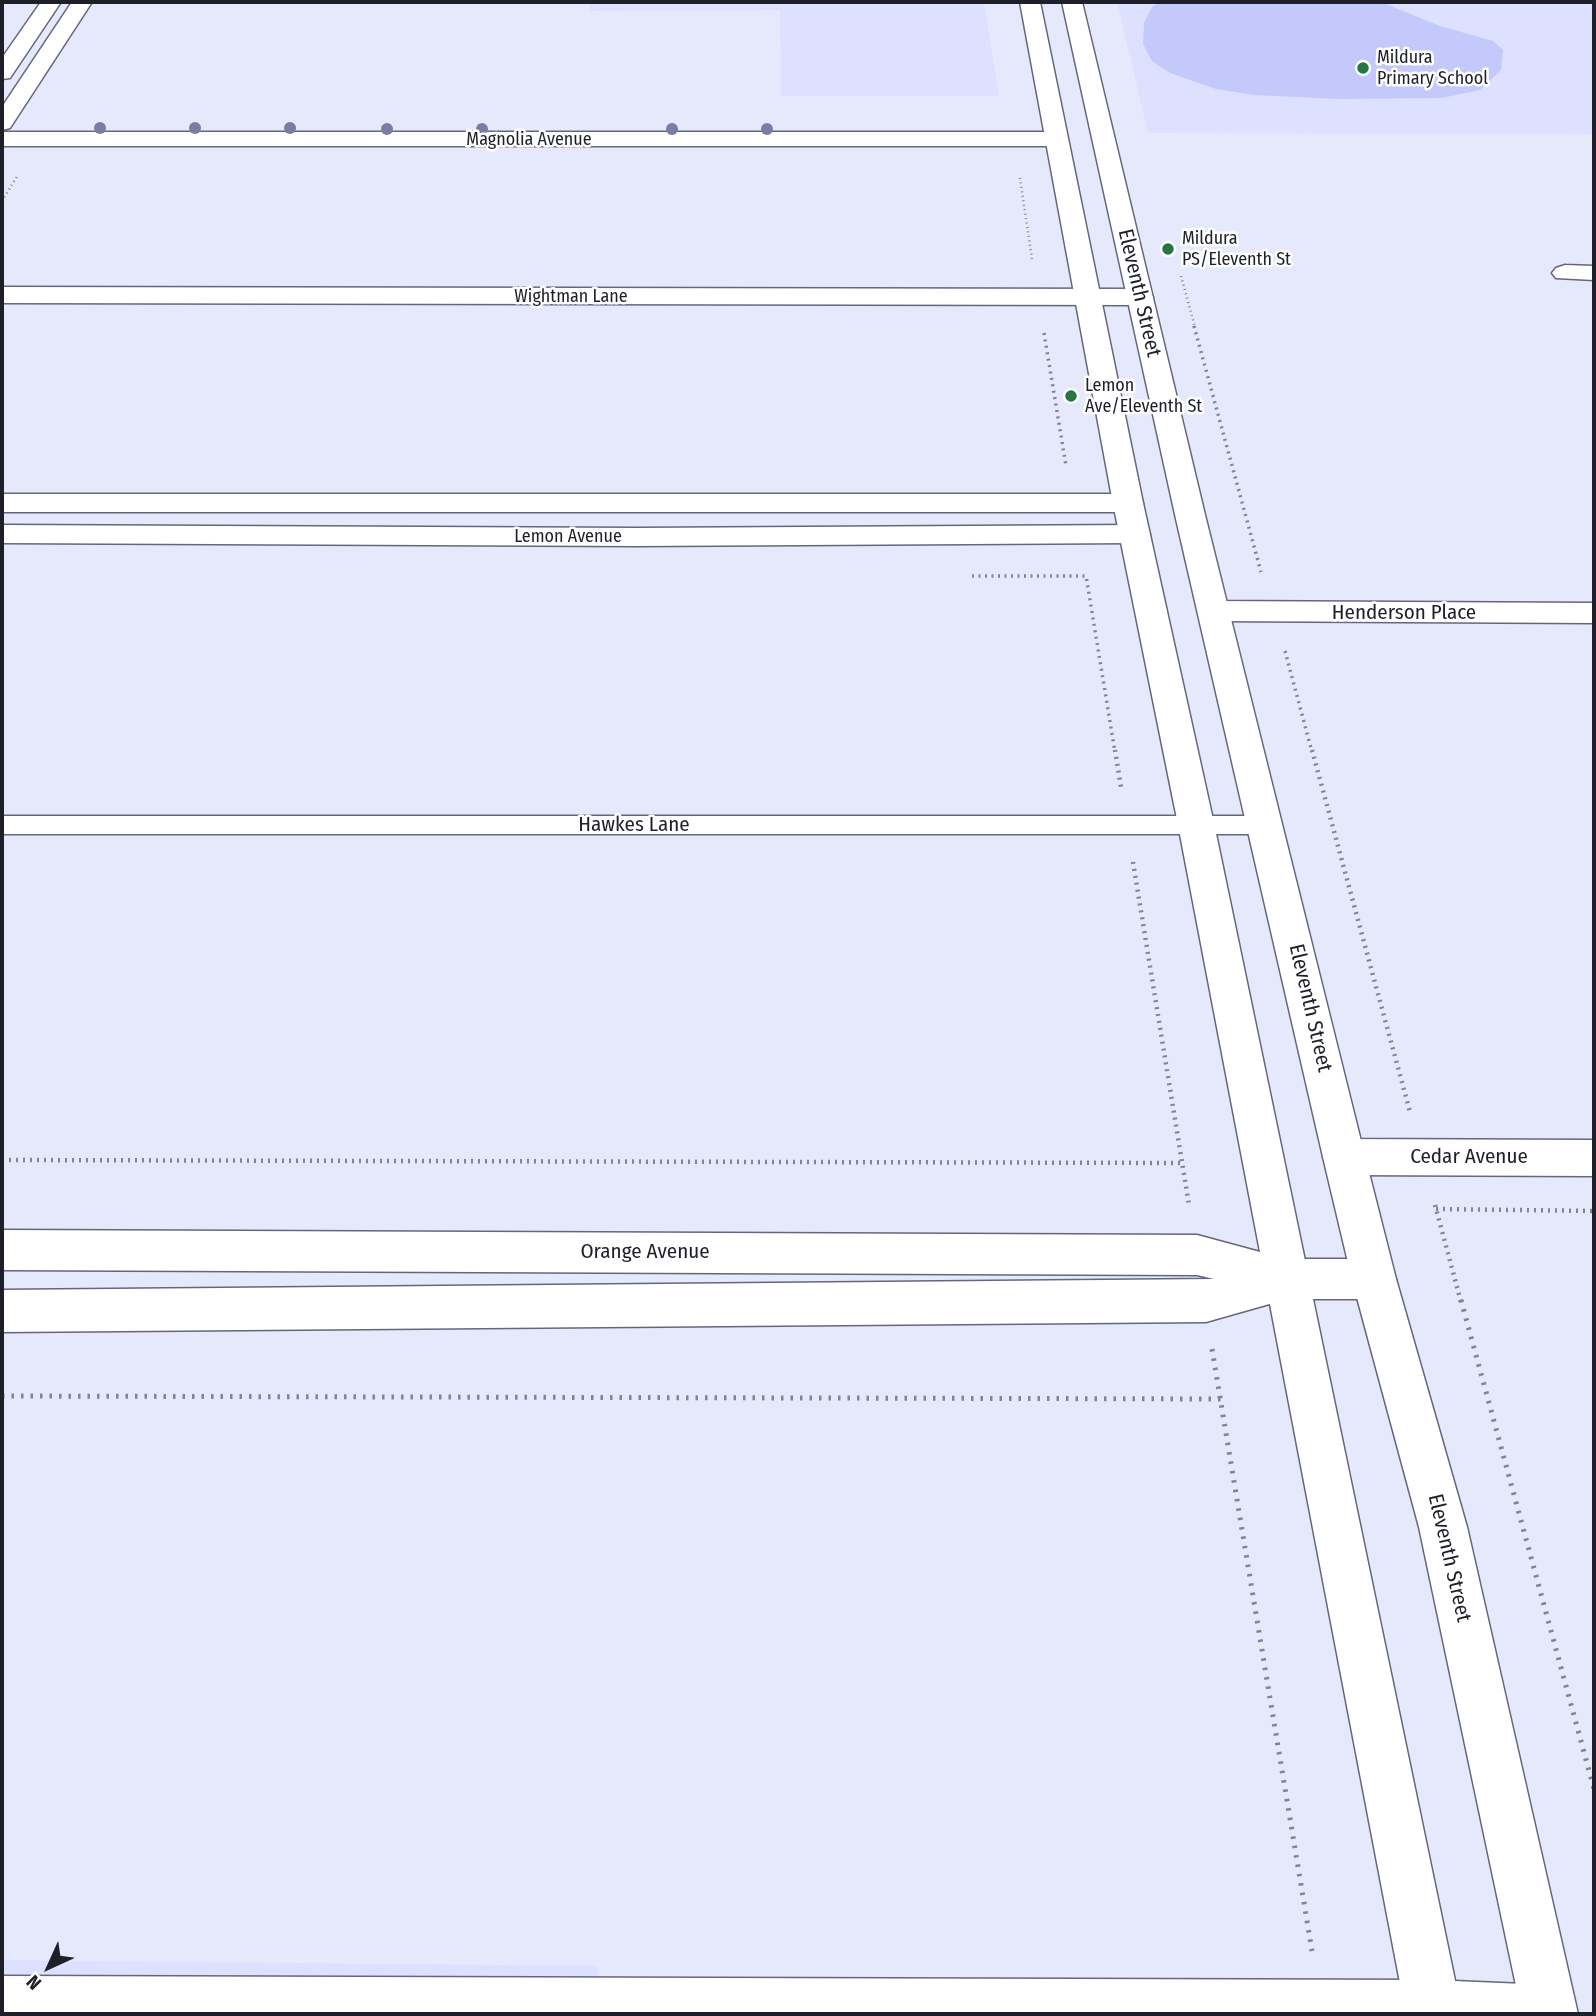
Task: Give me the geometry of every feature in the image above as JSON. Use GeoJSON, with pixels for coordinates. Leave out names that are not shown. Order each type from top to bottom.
{"type":"FeatureCollection","features":[{"type":"Feature","properties":{"kind":"street"},"geometry":{"type":"LineString","coordinates":[[2,73],[51,2]]}},
{"type":"Feature","properties":{"kind":"street"},"geometry":{"type":"LineString","coordinates":[[2,125],[82,2]]}},
{"type":"Feature","properties":{"kind":"street","name":"Eleventh Street"},"geometry":{"type":"LineString","coordinates":[[1030,2],[1088,298],[1157,519],[1214,611],[1374,1279],[1443,1527],[1548,2009]]}},
{"type":"Feature","properties":{"kind":"street","name":"Eleventh Street"},"geometry":{"type":"LineString","coordinates":[[1072,2],[1140,297],[1157,519],[1196,824],[1433,2007]]}},
{"type":"Feature","properties":{"kind":"street"},"geometry":{"type":"LineString","coordinates":[[136,139],[148,119]]}},
{"type":"Feature","properties":{"kind":"street","name":"Magnolia Avenue"},"geometry":{"type":"LineString","coordinates":[[2,125],[148,119],[236,129],[1102,130]]}},
{"type":"Feature","properties":{"kind":"street","name":"Magnolia Avenue"},"geometry":{"type":"LineString","coordinates":[[2,125],[136,139],[236,129]]}},
{"type":"Feature","properties":{"kind":"street"},"geometry":{"type":"LineString","coordinates":[[1565,273],[1594,273]]}},
{"type":"Feature","properties":{"kind":"street","name":"Wightman Lane"},"geometry":{"type":"LineString","coordinates":[[2,295],[1038,299],[1140,297]]}},
{"type":"Feature","properties":{"kind":"street","name":"Lemon Avenue"},"geometry":{"type":"LineString","coordinates":[[2,503],[1052,503],[1157,519]]}},
{"type":"Feature","properties":{"kind":"street","name":"Lemon Avenue"},"geometry":{"type":"LineString","coordinates":[[2,534],[1057,535],[1157,519]]}},
{"type":"Feature","properties":{"kind":"street","name":"Henderson Place"},"geometry":{"type":"LineString","coordinates":[[1214,611],[1594,612]]}},
{"type":"Feature","properties":{"kind":"street","name":"Cedar Avenue"},"geometry":{"type":"LineString","coordinates":[[1344,1157],[1594,1158]]}},
{"type":"Feature","properties":{"kind":"street","name":"Orange Avenue"},"geometry":{"type":"LineString","coordinates":[[2,1250],[1197,1255],[1286,1279],[1374,1279]]}},
{"type":"Feature","properties":{"kind":"street","name":"Orange Avenue"},"geometry":{"type":"LineString","coordinates":[[2,1311],[1206,1301],[1286,1279]]}},
{"type":"Feature","properties":{"kind":"lane","name":"Hawkes Lane"},"geometry":{"type":"LineString","coordinates":[[2,825],[1267,825]]}},
{"type":"Feature","properties":{"kind":"lane"},"geometry":{"type":"LineString","coordinates":[[2,1995],[1320,2000],[1433,2007],[1548,2009]]}},
{"type":"Feature","properties":{"kind":"path"},"geometry":{"type":"LineString","coordinates":[[2,201],[20,171]]}},
{"type":"Feature","properties":{"kind":"path"},"geometry":{"type":"LineString","coordinates":[[1019,176],[1066,467],[1048,467],[1052,503]]}},
{"type":"Feature","properties":{"kind":"path"},"geometry":{"type":"LineString","coordinates":[[1178,267],[1406,1093],[1420,1157],[1594,1789]]}},
{"type":"Feature","properties":{"kind":"path"},"geometry":{"type":"LineString","coordinates":[[1057,535],[1066,577],[1086,576],[1197,1255]]}},
{"type":"Feature","properties":{"kind":"path"},"geometry":{"type":"LineString","coordinates":[[2,1160],[1182,1163]]}},
{"type":"Feature","properties":{"kind":"path"},"geometry":{"type":"LineString","coordinates":[[1436,1209],[1594,1211]]}},
{"type":"Feature","properties":{"kind":"path"},"geometry":{"type":"LineString","coordinates":[[1206,1301],[1320,2000]]}},
{"type":"Feature","properties":{"kind":"path"},"geometry":{"type":"LineString","coordinates":[[2,1396],[1222,1399]]}},
{"type":"Feature","properties":{"kind":"shaded area"},"geometry":{"type":"Polygon","coordinates":[[[590,2],[984,2],[999,96],[781,96],[780,10],[589,11],[590,2]]]}},
{"type":"Feature","properties":{"kind":"shaded area","name":"Mildura Primary School"},"geometry":{"type":"Polygon","coordinates":[[[1117,2],[1594,2],[1594,134],[1148,133],[1117,2]]]}},
{"type":"Feature","properties":{"kind":"shaded area"},"geometry":{"type":"Polygon","coordinates":[[[1160,2],[1381,2],[1440,26],[1493,41],[1503,50],[1501,70],[1480,90],[1442,98],[1338,99],[1254,95],[1216,89],[1170,73],[1152,61],[1143,44],[1144,23],[1152,7],[1160,2]]]}},
{"type":"Feature","properties":{"kind":"shaded area"},"geometry":{"type":"Polygon","coordinates":[[[2,1960],[598,1966],[596,2014],[2,2014],[2,1960]]]}},
{"type":"Feature","properties":{"kind":"place","name":"Mildura Primary School"},"geometry":{"type":"Point","coordinates":[1363,68]}},
{"type":"Feature","properties":{"kind":"place","name":"Mildura PS/Eleventh St"},"geometry":{"type":"Point","coordinates":[1168,249]}},
{"type":"Feature","properties":{"kind":"place","name":"Lemon Ave/Eleventh St"},"geometry":{"type":"Point","coordinates":[1071,396]}}]}
